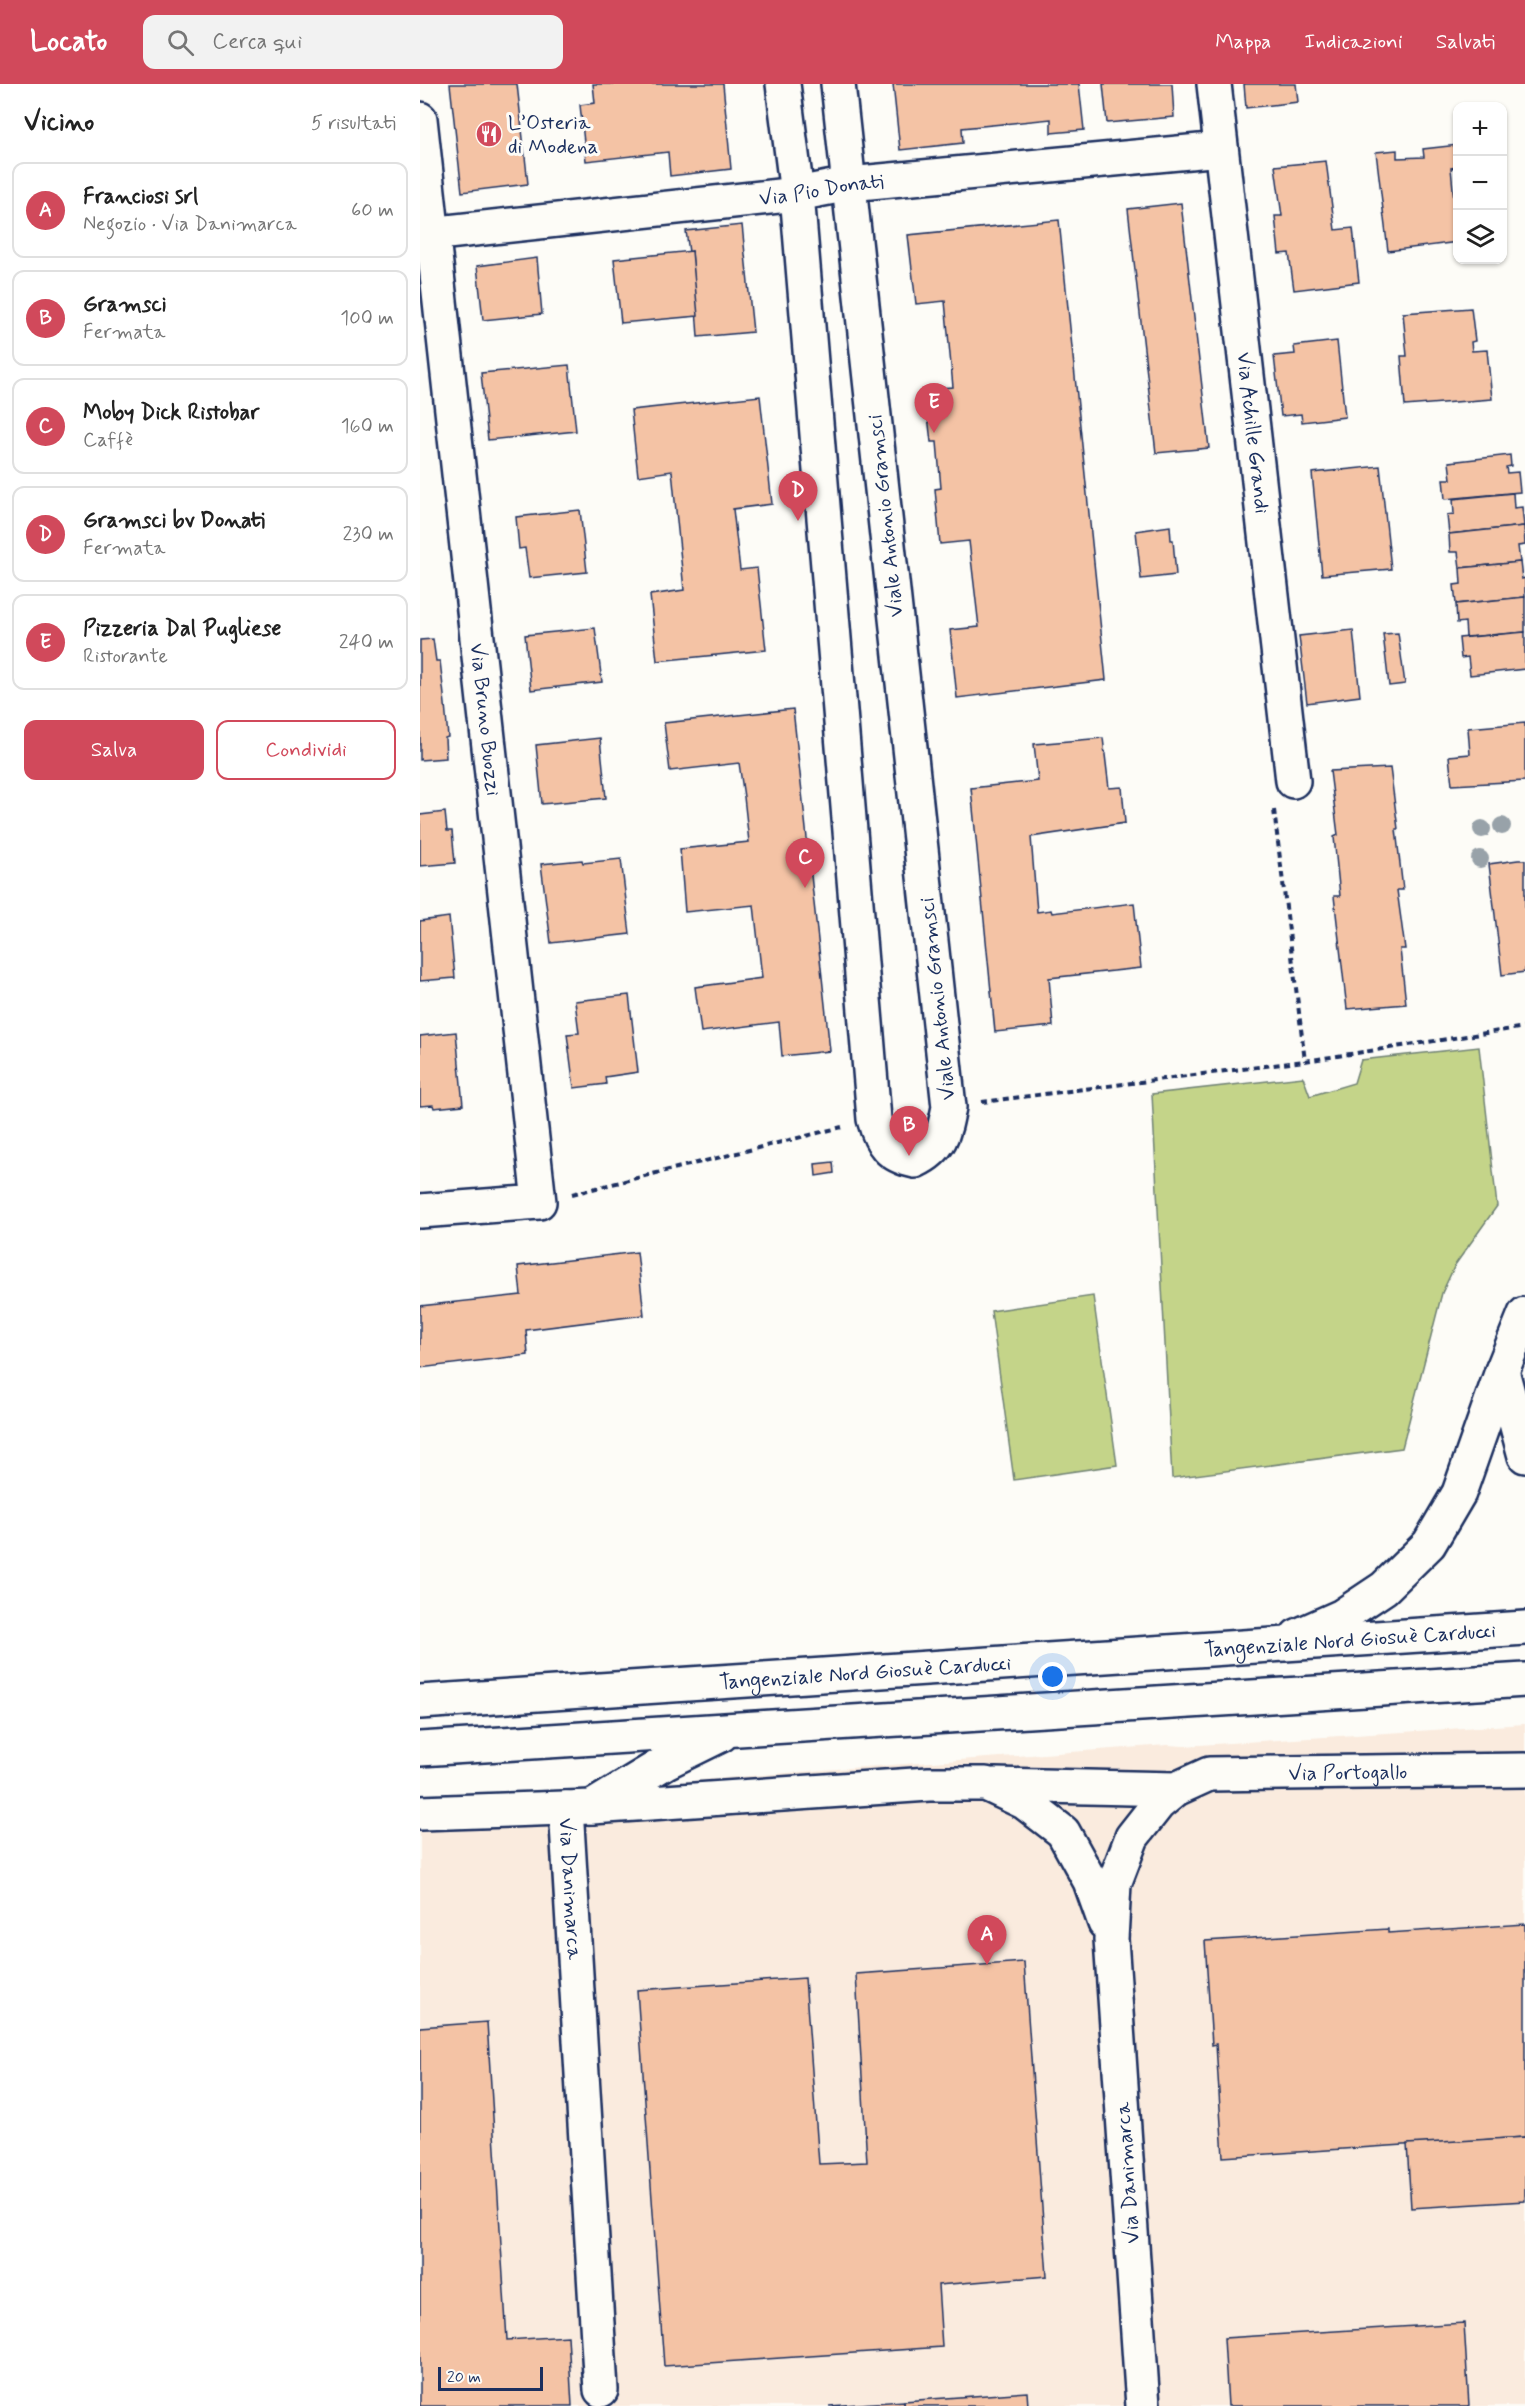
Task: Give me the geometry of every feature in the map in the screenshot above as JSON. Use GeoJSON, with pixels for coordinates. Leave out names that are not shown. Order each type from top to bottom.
{"type":"FeatureCollection","features":[{"type":"Feature","properties":{"kind":"main road","name":"Viale Antonio Gramsci"},"geometry":{"type":"LineString","coordinates":[[783,84],[797,194],[874,1119],[883,1143],[895,1155],[915,1161],[928,1155],[943,1135],[949,1107],[838,84]]}},
{"type":"Feature","properties":{"kind":"main road","name":"Via Achille Grandi"},"geometry":{"type":"LineString","coordinates":[[1214,84],[1293,781]]}},
{"type":"Feature","properties":{"kind":"main road","name":"Via Bruno Buozzi"},"geometry":{"type":"LineString","coordinates":[[420,119],[427,235],[538,1202]]}},
{"type":"Feature","properties":{"kind":"main road","name":"Via Pio Donati"},"geometry":{"type":"LineString","coordinates":[[427,235],[797,194],[849,184],[1221,149]]}},
{"type":"Feature","properties":{"kind":"main road"},"geometry":{"type":"LineString","coordinates":[[420,1211],[538,1202]]}},
{"type":"Feature","properties":{"kind":"main road"},"geometry":{"type":"LineString","coordinates":[[1279,1644],[1342,1616],[1384,1588],[1429,1544],[1459,1493],[1502,1371],[1525,1314]]}},
{"type":"Feature","properties":{"kind":"main road"},"geometry":{"type":"LineString","coordinates":[[1502,1371],[1525,1456]]}},
{"type":"Feature","properties":{"kind":"main road","name":"Tangenziale Nord Giosuè Carducci"},"geometry":{"type":"LineString","coordinates":[[420,1702],[1525,1628]]}},
{"type":"Feature","properties":{"kind":"main road"},"geometry":{"type":"LineString","coordinates":[[420,1749],[1525,1680]]}},
{"type":"Feature","properties":{"kind":"main road"},"geometry":{"type":"LineString","coordinates":[[420,1813],[579,1808],[735,1728]]}},
{"type":"Feature","properties":{"kind":"main road","name":"Via Portogallo"},"geometry":{"type":"LineString","coordinates":[[1176,1789],[1209,1773],[1525,1770]]}},
{"type":"Feature","properties":{"kind":"main road","name":"Via Danimarca"},"geometry":{"type":"LineString","coordinates":[[601,2390],[579,1808],[929,1784],[1176,1789]]}},
{"type":"Feature","properties":{"kind":"main road","name":"Via Danimarca"},"geometry":{"type":"LineString","coordinates":[[986,1784],[1024,1802],[1063,1832],[1090,1881],[1111,1939]]}},
{"type":"Feature","properties":{"kind":"main road","name":"Via Danimarca"},"geometry":{"type":"LineString","coordinates":[[1143,2406],[1111,1939],[1113,1884],[1132,1837],[1158,1804],[1176,1789]]}},
{"type":"Feature","properties":{"kind":"path"},"geometry":{"type":"LineString","coordinates":[[1293,781],[1272,792],[1305,1061]]}},
{"type":"Feature","properties":{"kind":"path"},"geometry":{"type":"LineString","coordinates":[[949,1107],[1305,1061],[1525,1027]]}},
{"type":"Feature","properties":{"kind":"path"},"geometry":{"type":"LineString","coordinates":[[538,1202],[874,1119]]}},
{"type":"Feature","properties":{"kind":"shaded area"},"geometry":{"type":"Polygon","coordinates":[[[1525,1724],[1525,2406],[420,2406],[420,1803],[1167,1745],[1184,1746],[1525,1724]]]}},
{"type":"Feature","properties":{"kind":"green space"},"geometry":{"type":"Polygon","coordinates":[[[1479,1047],[1497,1206],[1455,1265],[1442,1293],[1402,1448],[1172,1478],[1152,1094],[1303,1077],[1310,1096],[1354,1083],[1361,1060],[1479,1047]]]}},
{"type":"Feature","properties":{"kind":"green space"},"geometry":{"type":"Polygon","coordinates":[[[1093,1296],[1117,1465],[1014,1480],[991,1311],[1093,1296]]]}},
{"type":"Feature","properties":{"kind":"building","name":"L’Osteria di Modena"},"geometry":{"type":"Polygon","coordinates":[[[450,84],[517,84],[528,184],[462,192],[450,84]]]}},
{"type":"Feature","properties":{"kind":"building"},"geometry":{"type":"Polygon","coordinates":[[[593,84],[723,84],[731,169],[670,176],[668,152],[586,161],[580,105],[595,103],[593,84]]]}},
{"type":"Feature","properties":{"kind":"building"},"geometry":{"type":"Polygon","coordinates":[[[893,84],[1079,84],[1084,130],[1051,133],[1051,119],[962,128],[963,143],[900,150],[893,84]]]}},
{"type":"Feature","properties":{"kind":"building"},"geometry":{"type":"Polygon","coordinates":[[[1103,84],[1172,84],[1174,117],[1107,123],[1103,84]]]}},
{"type":"Feature","properties":{"kind":"building"},"geometry":{"type":"Polygon","coordinates":[[[1244,84],[1296,84],[1298,102],[1246,108],[1244,84]]]}},
{"type":"Feature","properties":{"kind":"building"},"geometry":{"type":"Polygon","coordinates":[[[1453,146],[1453,168],[1451,168],[1453,243],[1388,251],[1376,152],[1397,150],[1397,158],[1424,157],[1423,149],[1453,146]]]}},
{"type":"Feature","properties":{"kind":"building"},"geometry":{"type":"Polygon","coordinates":[[[1326,161],[1335,230],[1353,228],[1359,282],[1294,290],[1289,253],[1279,254],[1275,216],[1282,216],[1275,166],[1326,161]]]}},
{"type":"Feature","properties":{"kind":"building"},"geometry":{"type":"Polygon","coordinates":[[[1181,203],[1209,448],[1156,453],[1128,209],[1181,203]]]}},
{"type":"Feature","properties":{"kind":"building"},"geometry":{"type":"Polygon","coordinates":[[[1059,220],[1106,680],[957,698],[950,630],[979,627],[969,541],[940,544],[935,489],[941,488],[937,442],[931,442],[925,389],[953,387],[945,301],[916,304],[908,235],[1059,220]]]}},
{"type":"Feature","properties":{"kind":"building"},"geometry":{"type":"Polygon","coordinates":[[[742,225],[753,332],[698,337],[692,251],[689,252],[686,231],[742,225]]]}},
{"type":"Feature","properties":{"kind":"building"},"geometry":{"type":"Polygon","coordinates":[[[692,251],[698,316],[621,323],[614,259],[692,251]]]}},
{"type":"Feature","properties":{"kind":"building"},"geometry":{"type":"Polygon","coordinates":[[[537,258],[542,314],[483,320],[477,266],[537,258]]]}},
{"type":"Feature","properties":{"kind":"building"},"geometry":{"type":"Polygon","coordinates":[[[1471,308],[1475,341],[1471,342],[1472,351],[1487,350],[1492,399],[1405,406],[1401,356],[1407,356],[1403,313],[1471,308]]]}},
{"type":"Feature","properties":{"kind":"building"},"geometry":{"type":"Polygon","coordinates":[[[1337,341],[1345,417],[1302,422],[1301,414],[1281,416],[1274,356],[1295,354],[1294,346],[1337,341]]]}},
{"type":"Feature","properties":{"kind":"building"},"geometry":{"type":"Polygon","coordinates":[[[569,365],[576,431],[488,440],[481,373],[569,365]]]}},
{"type":"Feature","properties":{"kind":"building"},"geometry":{"type":"Polygon","coordinates":[[[760,396],[772,504],[733,509],[740,570],[757,568],[766,650],[657,661],[650,595],[684,590],[672,471],[638,476],[631,410],[760,396]]]}},
{"type":"Feature","properties":{"kind":"building"},"geometry":{"type":"Polygon","coordinates":[[[1510,455],[1511,466],[1506,467],[1507,473],[1518,472],[1520,492],[1445,499],[1443,479],[1451,479],[1449,462],[1510,455]]]}},
{"type":"Feature","properties":{"kind":"building"},"geometry":{"type":"Polygon","coordinates":[[[1380,466],[1391,569],[1322,575],[1312,473],[1380,466]]]}},
{"type":"Feature","properties":{"kind":"building"},"geometry":{"type":"Polygon","coordinates":[[[1513,493],[1514,508],[1522,507],[1524,526],[1449,534],[1447,515],[1454,514],[1453,499],[1513,493]]]}},
{"type":"Feature","properties":{"kind":"building"},"geometry":{"type":"Polygon","coordinates":[[[580,510],[587,572],[529,578],[525,548],[519,549],[516,517],[580,510]]]}},
{"type":"Feature","properties":{"kind":"building"},"geometry":{"type":"Polygon","coordinates":[[[1170,526],[1176,575],[1141,579],[1136,531],[1170,526]]]}},
{"type":"Feature","properties":{"kind":"building"},"geometry":{"type":"Polygon","coordinates":[[[1524,526],[1525,545],[1518,546],[1520,562],[1460,568],[1458,552],[1450,552],[1449,534],[1524,526]]]}},
{"type":"Feature","properties":{"kind":"building"},"geometry":{"type":"Polygon","coordinates":[[[1520,562],[1522,579],[1525,578],[1525,597],[1456,604],[1454,585],[1461,584],[1460,568],[1520,562]]]}},
{"type":"Feature","properties":{"kind":"building"},"geometry":{"type":"Polygon","coordinates":[[[1525,597],[1525,632],[1466,637],[1465,622],[1457,623],[1456,604],[1525,597]]]}},
{"type":"Feature","properties":{"kind":"building"},"geometry":{"type":"Polygon","coordinates":[[[595,628],[602,682],[531,690],[525,635],[595,628]]]}},
{"type":"Feature","properties":{"kind":"building"},"geometry":{"type":"Polygon","coordinates":[[[1353,630],[1360,696],[1307,703],[1299,636],[1353,630]]]}},
{"type":"Feature","properties":{"kind":"building"},"geometry":{"type":"Polygon","coordinates":[[[1525,632],[1525,669],[1470,675],[1468,657],[1461,658],[1459,638],[1525,632]]]}},
{"type":"Feature","properties":{"kind":"building"},"geometry":{"type":"Polygon","coordinates":[[[1398,633],[1405,684],[1389,686],[1383,634],[1398,633]]]}},
{"type":"Feature","properties":{"kind":"building"},"geometry":{"type":"Polygon","coordinates":[[[433,639],[436,661],[440,661],[445,704],[448,737],[445,738],[446,758],[420,760],[420,640],[433,639]]]}},
{"type":"Feature","properties":{"kind":"building"},"geometry":{"type":"Polygon","coordinates":[[[793,709],[830,1051],[782,1056],[779,1022],[701,1032],[695,987],[762,978],[754,905],[685,912],[680,849],[749,842],[744,797],[739,763],[670,771],[664,723],[793,709]]]}},
{"type":"Feature","properties":{"kind":"building"},"geometry":{"type":"Polygon","coordinates":[[[1525,723],[1525,781],[1452,785],[1449,756],[1470,754],[1468,728],[1525,723]]]}},
{"type":"Feature","properties":{"kind":"building"},"geometry":{"type":"Polygon","coordinates":[[[600,738],[606,798],[542,804],[536,745],[600,738]]]}},
{"type":"Feature","properties":{"kind":"building"},"geometry":{"type":"Polygon","coordinates":[[[1103,738],[1109,788],[1122,787],[1125,823],[1031,837],[1037,912],[1051,910],[1052,913],[1134,903],[1141,968],[1049,978],[1053,1026],[995,1032],[971,788],[1038,781],[1034,744],[1103,738]]]}},
{"type":"Feature","properties":{"kind":"building"},"geometry":{"type":"Polygon","coordinates":[[[1390,768],[1403,890],[1397,890],[1405,949],[1400,949],[1406,1004],[1347,1009],[1334,896],[1340,896],[1334,837],[1338,835],[1330,771],[1390,768]]]}},
{"type":"Feature","properties":{"kind":"building"},"geometry":{"type":"Polygon","coordinates":[[[445,812],[447,831],[452,831],[455,863],[420,866],[420,815],[445,812]]]}},
{"type":"Feature","properties":{"kind":"building"},"geometry":{"type":"Polygon","coordinates":[[[621,859],[630,934],[551,943],[541,864],[621,859]]]}},
{"type":"Feature","properties":{"kind":"building"},"geometry":{"type":"Polygon","coordinates":[[[1525,860],[1525,972],[1502,975],[1489,864],[1525,860]]]}},
{"type":"Feature","properties":{"kind":"building"},"geometry":{"type":"Polygon","coordinates":[[[449,917],[455,978],[420,981],[420,921],[449,917]]]}},
{"type":"Feature","properties":{"kind":"building"},"geometry":{"type":"Polygon","coordinates":[[[629,995],[638,1072],[605,1077],[606,1084],[574,1088],[567,1034],[579,1033],[575,1001],[629,995]]]}},
{"type":"Feature","properties":{"kind":"building"},"geometry":{"type":"Polygon","coordinates":[[[456,1032],[463,1105],[434,1108],[433,1105],[420,1106],[420,1036],[456,1032]]]}},
{"type":"Feature","properties":{"kind":"building"},"geometry":{"type":"Polygon","coordinates":[[[833,1162],[834,1173],[816,1176],[815,1164],[833,1162]]]}},
{"type":"Feature","properties":{"kind":"building"},"geometry":{"type":"Polygon","coordinates":[[[637,1252],[644,1315],[526,1330],[528,1355],[420,1368],[420,1306],[521,1295],[518,1266],[637,1252]]]}},
{"type":"Feature","properties":{"kind":"building"},"geometry":{"type":"Polygon","coordinates":[[[1525,1924],[1525,2137],[1223,2157],[1216,2044],[1212,2045],[1205,1941],[1388,1929],[1388,1933],[1525,1924]]]}},
{"type":"Feature","properties":{"kind":"building"},"geometry":{"type":"Polygon","coordinates":[[[1024,1962],[1047,2276],[938,2285],[942,2347],[664,2366],[637,1990],[805,1978],[819,2164],[867,2162],[856,1974],[1024,1962]]]}},
{"type":"Feature","properties":{"kind":"building"},"geometry":{"type":"Polygon","coordinates":[[[487,2022],[507,2340],[568,2336],[572,2406],[420,2406],[420,2027],[487,2022]]]}},
{"type":"Feature","properties":{"kind":"building"},"geometry":{"type":"Polygon","coordinates":[[[1525,2137],[1525,2201],[1411,2208],[1407,2144],[1525,2137]]]}},
{"type":"Feature","properties":{"kind":"building"},"geometry":{"type":"Polygon","coordinates":[[[1464,2323],[1469,2406],[1228,2406],[1224,2338],[1464,2323]]]}},
{"type":"Feature","properties":{"kind":"building"},"geometry":{"type":"Polygon","coordinates":[[[1027,2392],[1028,2406],[904,2406],[904,2401],[1027,2392]]]}},
{"type":"Feature","properties":{"kind":"building"},"geometry":{"type":"Polygon","coordinates":[[[904,2401],[904,2406],[829,2406],[904,2401]]]}},
{"type":"Feature","properties":{"kind":"place","name":"L’Osteria di Modena"},"geometry":{"type":"Point","coordinates":[489,134]}},
{"type":"Feature","properties":{"kind":"place","name":"Pizzeria Dal Pugliese"},"geometry":{"type":"Point","coordinates":[934,433]}},
{"type":"Feature","properties":{"kind":"place","name":"Gramsci bv Donati"},"geometry":{"type":"Point","coordinates":[798,521]}},
{"type":"Feature","properties":{"kind":"place","name":"Moby Dick Ristobar"},"geometry":{"type":"Point","coordinates":[805,888]}},
{"type":"Feature","properties":{"kind":"place","name":"Gramsci"},"geometry":{"type":"Point","coordinates":[909,1156]}},
{"type":"Feature","properties":{"kind":"place","name":"Franciosi srl"},"geometry":{"type":"Point","coordinates":[987,1965]}}]}
